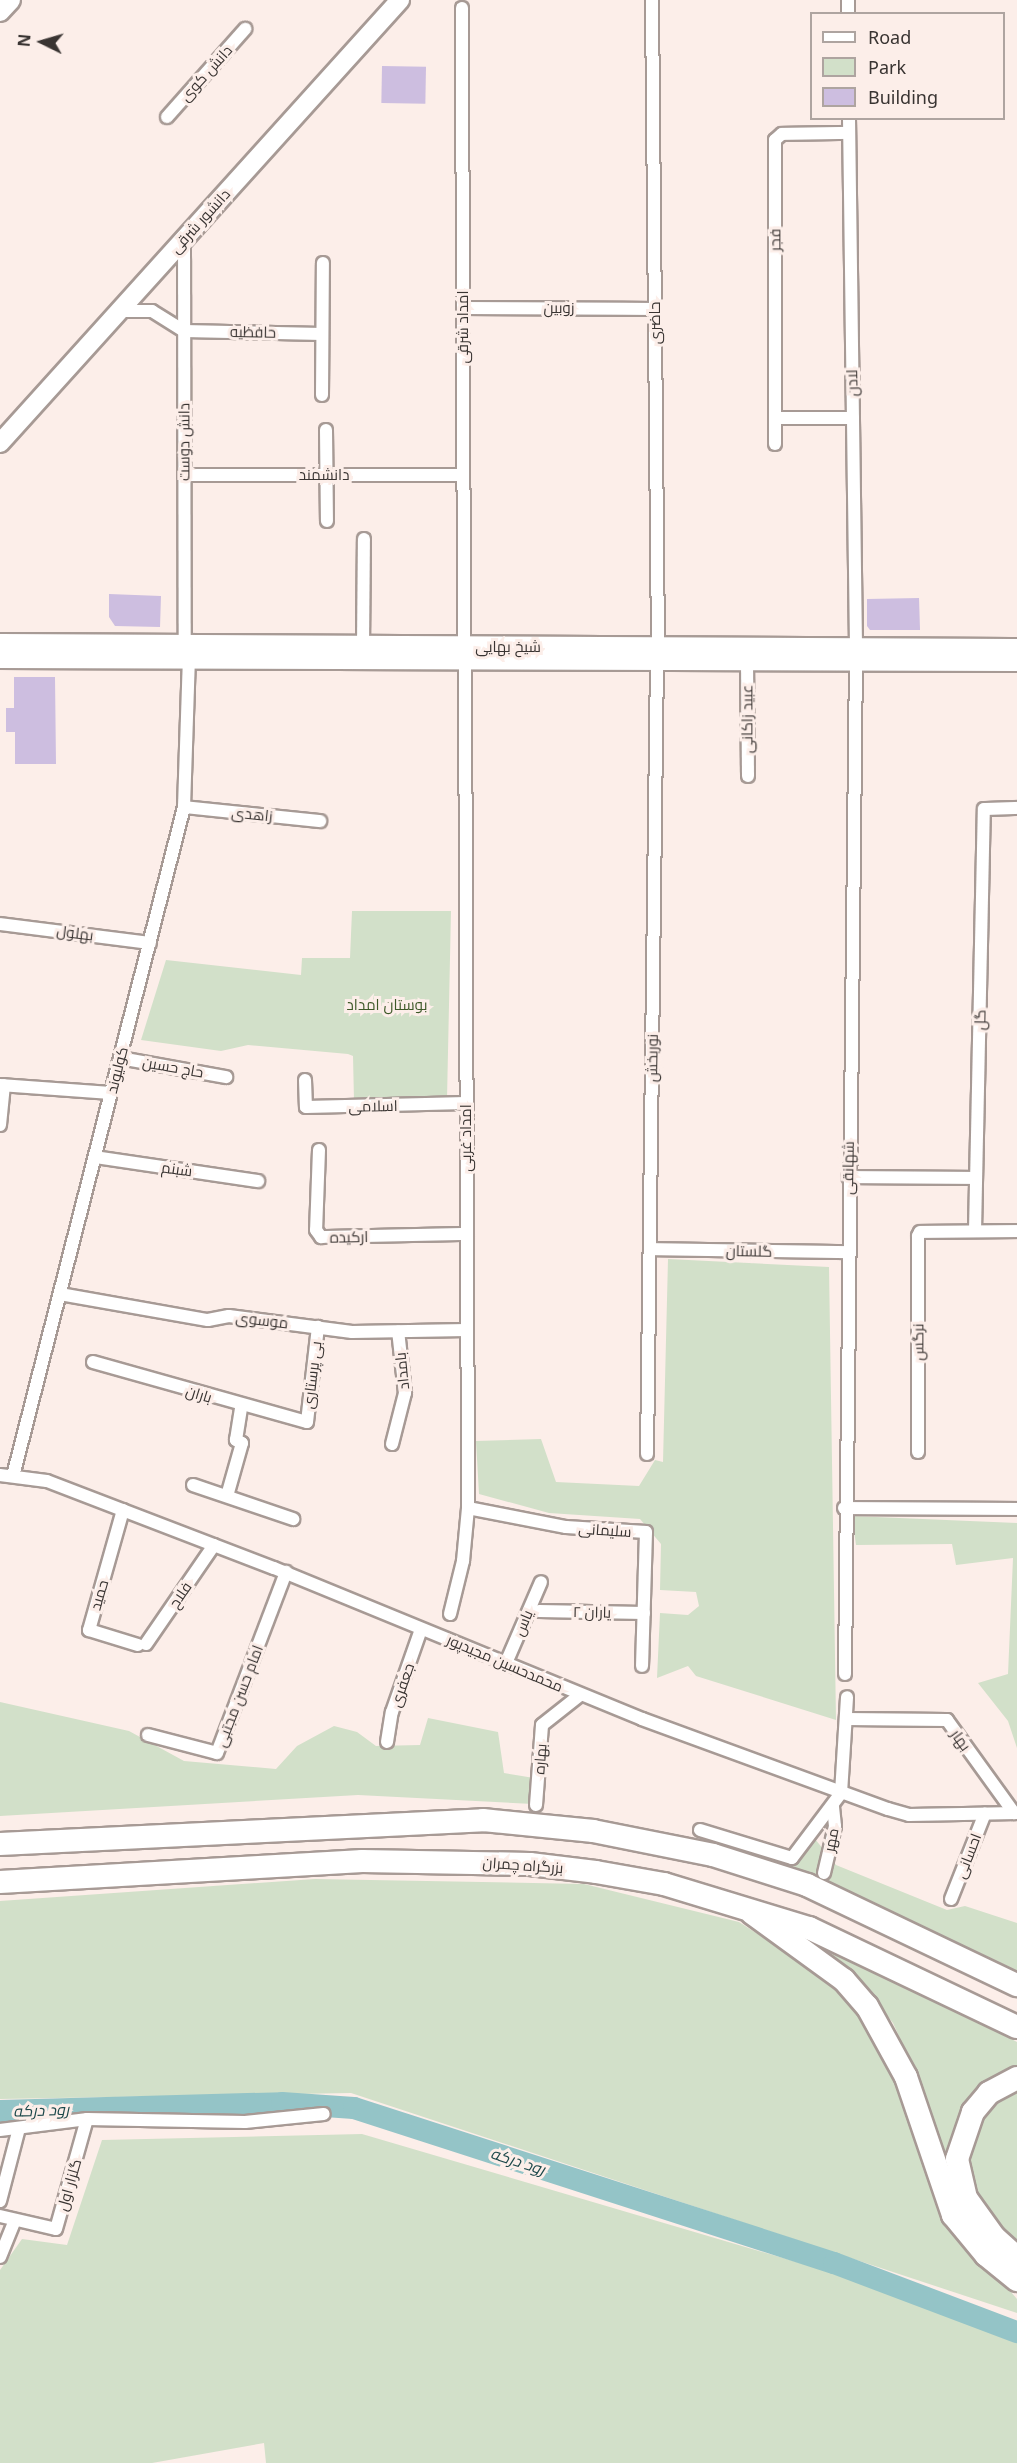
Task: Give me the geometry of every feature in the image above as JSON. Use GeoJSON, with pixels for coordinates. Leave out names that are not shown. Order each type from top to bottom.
{"type":"FeatureCollection","features":[{"type":"Feature","properties":{"kind":"highway"},"geometry":{"type":"LineString","coordinates":[[0,1844],[448,1820],[593,1831],[713,1855],[807,1885],[1017,1985]]}},
{"type":"Feature","properties":{"kind":"highway","name":"بزرگراه چمران"},"geometry":{"type":"LineString","coordinates":[[0,1882],[362,1861],[454,1861],[596,1872],[744,1906],[809,1928],[1017,2027]]}},
{"type":"Feature","properties":{"kind":"highway"},"geometry":{"type":"LineString","coordinates":[[744,1906],[844,1980],[867,2006],[906,2077],[953,2215],[986,2255],[1017,2280]]}},
{"type":"Feature","properties":{"kind":"highway"},"geometry":{"type":"LineString","coordinates":[[1017,2078],[988,2093],[973,2112],[957,2158],[959,2179],[970,2205],[994,2237],[1017,2258]]}},
{"type":"Feature","properties":{"kind":"main road"},"geometry":{"type":"LineString","coordinates":[[0,12],[11,0]]}},
{"type":"Feature","properties":{"kind":"main road","name":"دانشور شرقی"},"geometry":{"type":"LineString","coordinates":[[0,443],[400,0]]}},
{"type":"Feature","properties":{"kind":"main road","name":"شیخ بهایی"},"geometry":{"type":"LineString","coordinates":[[0,642],[187,652]]}},
{"type":"Feature","properties":{"kind":"main road","name":"شیخ بهایی"},"geometry":{"type":"LineString","coordinates":[[272,652],[363,646],[464,653]]}},
{"type":"Feature","properties":{"kind":"main road","name":"شیخ بهایی"},"geometry":{"type":"LineString","coordinates":[[658,654],[747,661],[1017,648]]}},
{"type":"Feature","properties":{"kind":"main road","name":"شیخ بهایی"},"geometry":{"type":"LineString","coordinates":[[0,659],[187,652],[272,652],[856,654],[1017,662]]}},
{"type":"Feature","properties":{"kind":"street","name":"حاضری"},"geometry":{"type":"LineString","coordinates":[[652,0],[658,654]]}},
{"type":"Feature","properties":{"kind":"street","name":"امداد شرقی"},"geometry":{"type":"LineString","coordinates":[[462,8],[464,653]]}},
{"type":"Feature","properties":{"kind":"street","name":"دانش کوی"},"geometry":{"type":"LineString","coordinates":[[167,117],[245,29]]}},
{"type":"Feature","properties":{"kind":"street","name":"لادن"},"geometry":{"type":"LineString","coordinates":[[849,120],[856,654]]}},
{"type":"Feature","properties":{"kind":"street","name":"فجر"},"geometry":{"type":"LineString","coordinates":[[774,444],[775,140],[782,134],[849,133]]}},
{"type":"Feature","properties":{"kind":"street","name":"دانش دوست"},"geometry":{"type":"LineString","coordinates":[[184,239],[187,652]]}},
{"type":"Feature","properties":{"kind":"street"},"geometry":{"type":"LineString","coordinates":[[322,395],[323,263]]}},
{"type":"Feature","properties":{"kind":"street","name":"زوبین"},"geometry":{"type":"LineString","coordinates":[[463,308],[655,309]]}},
{"type":"Feature","properties":{"kind":"street"},"geometry":{"type":"LineString","coordinates":[[120,310],[152,311],[184,331]]}},
{"type":"Feature","properties":{"kind":"street","name":"حافظیه"},"geometry":{"type":"LineString","coordinates":[[184,331],[322,334]]}},
{"type":"Feature","properties":{"kind":"street"},"geometry":{"type":"LineString","coordinates":[[775,418],[853,418]]}},
{"type":"Feature","properties":{"kind":"street"},"geometry":{"type":"LineString","coordinates":[[326,430],[327,520]]}},
{"type":"Feature","properties":{"kind":"street","name":"دانشمند"},"geometry":{"type":"LineString","coordinates":[[184,475],[463,475]]}},
{"type":"Feature","properties":{"kind":"street"},"geometry":{"type":"LineString","coordinates":[[363,646],[364,539]]}},
{"type":"Feature","properties":{"kind":"street","name":"کولیوند"},"geometry":{"type":"LineString","coordinates":[[13,1476],[184,807],[187,652]]}},
{"type":"Feature","properties":{"kind":"street","name":"امداد غربی"},"geometry":{"type":"LineString","coordinates":[[450,1614],[463,1561],[468,1508],[464,653]]}},
{"type":"Feature","properties":{"kind":"street","name":"نوربخش"},"geometry":{"type":"LineString","coordinates":[[647,1454],[658,654]]}},
{"type":"Feature","properties":{"kind":"street","name":"شهانقی"},"geometry":{"type":"LineString","coordinates":[[845,1674],[844,1508],[856,654]]}},
{"type":"Feature","properties":{"kind":"street","name":"عبید زاکانی"},"geometry":{"type":"LineString","coordinates":[[747,661],[748,776]]}},
{"type":"Feature","properties":{"kind":"street","name":"زاهدی"},"geometry":{"type":"LineString","coordinates":[[184,807],[320,821]]}},
{"type":"Feature","properties":{"kind":"street","name":"گل"},"geometry":{"type":"LineString","coordinates":[[975,1232],[984,809],[1017,808]]}},
{"type":"Feature","properties":{"kind":"street","name":"بهلول"},"geometry":{"type":"LineString","coordinates":[[0,924],[150,943]]}},
{"type":"Feature","properties":{"kind":"street","name":"حاج حسین"},"geometry":{"type":"LineString","coordinates":[[120,1058],[226,1077]]}},
{"type":"Feature","properties":{"kind":"street","name":"اسلامی"},"geometry":{"type":"LineString","coordinates":[[305,1080],[306,1107],[466,1104]]}},
{"type":"Feature","properties":{"kind":"street"},"geometry":{"type":"LineString","coordinates":[[0,1125],[2,1085],[111,1093]]}},
{"type":"Feature","properties":{"kind":"street","name":"ارکیده"},"geometry":{"type":"LineString","coordinates":[[320,1150],[316,1230],[321,1237],[467,1234]]}},
{"type":"Feature","properties":{"kind":"street","name":"شبنم"},"geometry":{"type":"LineString","coordinates":[[95,1157],[258,1181]]}},
{"type":"Feature","properties":{"kind":"street"},"geometry":{"type":"LineString","coordinates":[[848,1177],[976,1178]]}},
{"type":"Feature","properties":{"kind":"street"},"geometry":{"type":"LineString","coordinates":[[975,1232],[1017,1231]]}},
{"type":"Feature","properties":{"kind":"street","name":"نرگس"},"geometry":{"type":"LineString","coordinates":[[918,1452],[920,1232],[975,1232]]}},
{"type":"Feature","properties":{"kind":"street","name":"گلستان"},"geometry":{"type":"LineString","coordinates":[[650,1250],[847,1252]]}},
{"type":"Feature","properties":{"kind":"street","name":"موسوی"},"geometry":{"type":"LineString","coordinates":[[60,1294],[208,1320],[229,1316],[318,1328],[398,1331],[467,1330]]}},
{"type":"Feature","properties":{"kind":"street","name":"بی پرستاری"},"geometry":{"type":"LineString","coordinates":[[307,1422],[318,1328]]}},
{"type":"Feature","properties":{"kind":"street","name":"بامداد"},"geometry":{"type":"LineString","coordinates":[[392,1444],[405,1393],[398,1331]]}},
{"type":"Feature","properties":{"kind":"street","name":"باران"},"geometry":{"type":"LineString","coordinates":[[93,1362],[241,1407],[307,1422]]}},
{"type":"Feature","properties":{"kind":"street"},"geometry":{"type":"LineString","coordinates":[[227,1496],[242,1443],[236,1440],[241,1407]]}},
{"type":"Feature","properties":{"kind":"street","name":"محمدحسین مجیدپور"},"geometry":{"type":"LineString","coordinates":[[0,1474],[47,1482],[123,1510],[286,1572],[580,1695],[841,1793],[909,1815],[1015,1813]]}},
{"type":"Feature","properties":{"kind":"street"},"geometry":{"type":"LineString","coordinates":[[193,1485],[293,1519]]}},
{"type":"Feature","properties":{"kind":"street","name":"سلیمانی"},"geometry":{"type":"LineString","coordinates":[[468,1508],[566,1527],[646,1532],[642,1666]]}},
{"type":"Feature","properties":{"kind":"street"},"geometry":{"type":"LineString","coordinates":[[844,1508],[1017,1509]]}},
{"type":"Feature","properties":{"kind":"street","name":"حمید"},"geometry":{"type":"LineString","coordinates":[[123,1510],[89,1630],[142,1645]]}},
{"type":"Feature","properties":{"kind":"street","name":"فلاح"},"geometry":{"type":"LineString","coordinates":[[142,1645],[214,1545]]}},
{"type":"Feature","properties":{"kind":"street","name":"امام حسن مجتبی"},"geometry":{"type":"LineString","coordinates":[[148,1735],[217,1753],[286,1572]]}},
{"type":"Feature","properties":{"kind":"street","name":"یاس"},"geometry":{"type":"LineString","coordinates":[[506,1663],[541,1582]]}},
{"type":"Feature","properties":{"kind":"street","name":"یاران ٢"},"geometry":{"type":"LineString","coordinates":[[540,1611],[644,1613]]}},
{"type":"Feature","properties":{"kind":"street","name":"جعفری"},"geometry":{"type":"LineString","coordinates":[[387,1742],[392,1712],[421,1629]]}},
{"type":"Feature","properties":{"kind":"street","name":"بهاره"},"geometry":{"type":"LineString","coordinates":[[536,1805],[542,1725],[580,1695]]}},
{"type":"Feature","properties":{"kind":"street"},"geometry":{"type":"LineString","coordinates":[[700,1830],[792,1858],[841,1793],[847,1698]]}},
{"type":"Feature","properties":{"kind":"street","name":"بهار"},"geometry":{"type":"LineString","coordinates":[[846,1719],[947,1720],[1015,1813]]}},
{"type":"Feature","properties":{"kind":"street","name":"مهر"},"geometry":{"type":"LineString","coordinates":[[824,1873],[835,1826],[833,1806]]}},
{"type":"Feature","properties":{"kind":"street","name":"احسانی"},"geometry":{"type":"LineString","coordinates":[[951,1899],[985,1814]]}},
{"type":"Feature","properties":{"kind":"street"},"geometry":{"type":"LineString","coordinates":[[0,2130],[87,2119],[245,2122],[324,2114]]}},
{"type":"Feature","properties":{"kind":"street","name":"گلزار اول"},"geometry":{"type":"LineString","coordinates":[[0,2216],[56,2229],[87,2119]]}},
{"type":"Feature","properties":{"kind":"street"},"geometry":{"type":"LineString","coordinates":[[0,2201],[19,2128]]}},
{"type":"Feature","properties":{"kind":"street"},"geometry":{"type":"LineString","coordinates":[[0,2257],[15,2220]]}},
{"type":"Feature","properties":{"kind":"green space","name":"بوستان امداد"},"geometry":{"type":"Polygon","coordinates":[[[352,911],[451,911],[447,1099],[354,1101],[353,1056],[348,1054],[248,1045],[221,1051],[141,1040],[166,960],[301,975],[302,958],[350,958],[352,911]]]}},
{"type":"Feature","properties":{"kind":"green space"},"geometry":{"type":"Polygon","coordinates":[[[668,1259],[829,1267],[836,1720],[696,1676],[688,1666],[657,1678],[660,1613],[688,1615],[699,1606],[696,1592],[660,1590],[661,1544],[640,1519],[549,1513],[479,1494],[476,1441],[541,1439],[556,1482],[639,1486],[655,1460],[663,1462],[668,1259]]]}},
{"type":"Feature","properties":{"kind":"green space"},"geometry":{"type":"Polygon","coordinates":[[[852,1516],[1017,1523],[1017,1748],[1008,1721],[978,1683],[1008,1674],[1013,1558],[956,1565],[952,1544],[856,1545],[852,1516]]]}},
{"type":"Feature","properties":{"kind":"green space"},"geometry":{"type":"Polygon","coordinates":[[[0,1702],[129,1731],[184,1761],[276,1769],[297,1746],[334,1726],[357,1732],[376,1746],[420,1745],[428,1718],[498,1732],[504,1773],[534,1778],[533,1804],[358,1795],[0,1816],[0,1702]]]}},
{"type":"Feature","properties":{"kind":"green space"},"geometry":{"type":"Polygon","coordinates":[[[815,1839],[836,1865],[947,1910],[965,1906],[1017,1923],[1017,1972],[865,1899],[789,1869],[815,1839]]]}},
{"type":"Feature","properties":{"kind":"green space"},"geometry":{"type":"Polygon","coordinates":[[[315,1879],[584,1884],[739,1922],[837,1985],[885,2051],[942,2212],[1017,2299],[1017,2313],[351,2093],[0,2099],[0,1901],[315,1879]]]}},
{"type":"Feature","properties":{"kind":"green space"},"geometry":{"type":"Polygon","coordinates":[[[812,1941],[855,1957],[1017,2042],[1017,2071],[998,2079],[946,2173],[922,2087],[893,2023],[856,1977],[812,1941]]]}},
{"type":"Feature","properties":{"kind":"green space"},"geometry":{"type":"Polygon","coordinates":[[[1017,2083],[1017,2250],[966,2179],[973,2124],[1017,2083]]]}},
{"type":"Feature","properties":{"kind":"green space"},"geometry":{"type":"Polygon","coordinates":[[[362,2134],[1017,2327],[1017,2463],[266,2463],[264,2443],[152,2463],[0,2463],[0,2270],[22,2239],[67,2245],[102,2140],[362,2134]]]}},
{"type":"Feature","properties":{"kind":"building"},"geometry":{"type":"Polygon","coordinates":[[[382,66],[426,67],[425,104],[381,103],[382,66]]]}},
{"type":"Feature","properties":{"kind":"building"},"geometry":{"type":"Polygon","coordinates":[[[109,594],[161,596],[160,627],[115,626],[109,617],[109,594]]]}},
{"type":"Feature","properties":{"kind":"building"},"geometry":{"type":"Polygon","coordinates":[[[919,598],[920,630],[870,630],[867,626],[867,599],[919,598]]]}},
{"type":"Feature","properties":{"kind":"building"},"geometry":{"type":"Polygon","coordinates":[[[14,677],[55,677],[56,764],[15,764],[15,732],[6,732],[6,708],[14,708],[14,677]]]}},
{"type":"Feature","properties":{"kind":"waterway","name":"رود درکه"},"geometry":{"type":"LineString","coordinates":[[0,2111],[282,2103],[354,2108],[834,2263],[1017,2332]]}}]}
